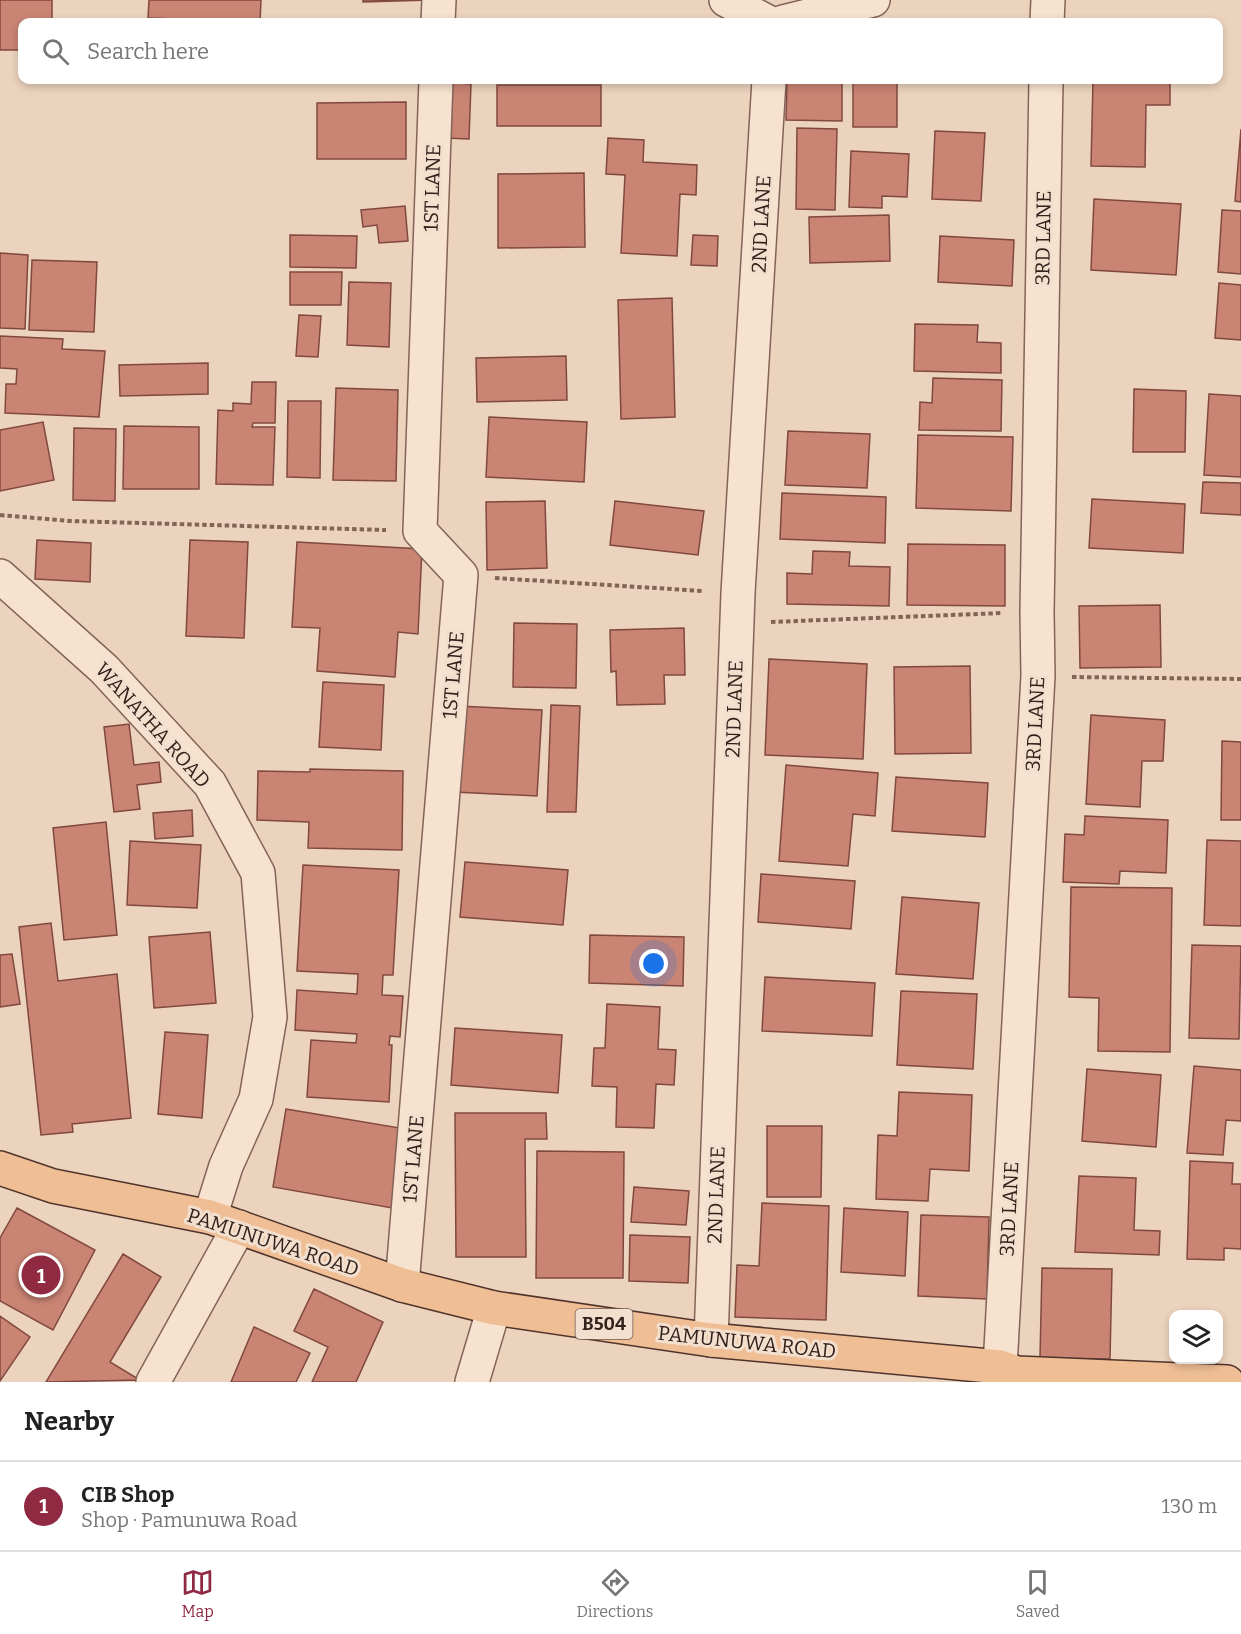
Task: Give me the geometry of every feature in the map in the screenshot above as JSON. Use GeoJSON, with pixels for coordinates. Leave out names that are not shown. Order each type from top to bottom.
{"type":"FeatureCollection","features":[{"type":"Feature","properties":{"kind":"main road","name":"PAMUNUWA ROAD"},"geometry":{"type":"LineString","coordinates":[[0,1168],[53,1186],[224,1222],[402,1285],[494,1308],[711,1340],[1011,1374],[1227,1382]]}},
{"type":"Feature","properties":{"kind":"street"},"geometry":{"type":"LineString","coordinates":[[438,18],[439,0]]}},
{"type":"Feature","properties":{"kind":"street"},"geometry":{"type":"LineString","coordinates":[[726,0],[760,18]]}},
{"type":"Feature","properties":{"kind":"street"},"geometry":{"type":"LineString","coordinates":[[799,18],[873,0]]}},
{"type":"Feature","properties":{"kind":"street"},"geometry":{"type":"LineString","coordinates":[[1047,18],[1048,0]]}},
{"type":"Feature","properties":{"kind":"street","name":"1ST LANE"},"geometry":{"type":"LineString","coordinates":[[420,531],[436,84]]}},
{"type":"Feature","properties":{"kind":"street","name":"2ND LANE"},"geometry":{"type":"LineString","coordinates":[[711,1340],[738,608],[769,84]]}},
{"type":"Feature","properties":{"kind":"street","name":"3RD LANE"},"geometry":{"type":"LineString","coordinates":[[1011,1374],[1038,676],[1037,612],[1046,84]]}},
{"type":"Feature","properties":{"kind":"street"},"geometry":{"type":"LineString","coordinates":[[420,531],[461,575]]}},
{"type":"Feature","properties":{"kind":"street","name":"1ST LANE"},"geometry":{"type":"LineString","coordinates":[[402,1285],[461,575]]}},
{"type":"Feature","properties":{"kind":"street","name":"WANATHA ROAD"},"geometry":{"type":"LineString","coordinates":[[0,576],[104,669],[210,784],[258,873],[270,1017],[256,1099],[226,1166],[224,1222],[153,1382]]}},
{"type":"Feature","properties":{"kind":"street"},"geometry":{"type":"LineString","coordinates":[[472,1382],[494,1308]]}},
{"type":"Feature","properties":{"kind":"path"},"geometry":{"type":"LineString","coordinates":[[0,515],[70,521],[420,531]]}},
{"type":"Feature","properties":{"kind":"path"},"geometry":{"type":"LineString","coordinates":[[461,575],[738,608],[1037,612]]}},
{"type":"Feature","properties":{"kind":"path"},"geometry":{"type":"LineString","coordinates":[[1038,676],[1241,679]]}},
{"type":"Feature","properties":{"kind":"building"},"geometry":{"type":"Polygon","coordinates":[[[0,0],[52,0],[52,18],[18,18],[18,50],[0,50],[0,0]]]}},
{"type":"Feature","properties":{"kind":"building"},"geometry":{"type":"Polygon","coordinates":[[[149,0],[261,0],[260,18],[148,18],[149,0]]]}},
{"type":"Feature","properties":{"kind":"building"},"geometry":{"type":"Polygon","coordinates":[[[363,0],[431,0],[363,2],[363,0]]]}},
{"type":"Feature","properties":{"kind":"building"},"geometry":{"type":"Polygon","coordinates":[[[448,84],[471,84],[469,139],[445,138],[448,84]]]}},
{"type":"Feature","properties":{"kind":"building"},"geometry":{"type":"Polygon","coordinates":[[[787,84],[842,84],[842,121],[786,120],[787,84]]]}},
{"type":"Feature","properties":{"kind":"building"},"geometry":{"type":"Polygon","coordinates":[[[853,84],[897,84],[897,127],[853,127],[853,84]]]}},
{"type":"Feature","properties":{"kind":"building"},"geometry":{"type":"Polygon","coordinates":[[[1093,84],[1170,84],[1170,105],[1146,105],[1145,167],[1091,166],[1093,84]]]}},
{"type":"Feature","properties":{"kind":"building"},"geometry":{"type":"Polygon","coordinates":[[[497,85],[601,85],[601,126],[497,126],[497,85]]]}},
{"type":"Feature","properties":{"kind":"building"},"geometry":{"type":"Polygon","coordinates":[[[406,102],[406,159],[317,159],[317,103],[406,102]]]}},
{"type":"Feature","properties":{"kind":"building"},"geometry":{"type":"Polygon","coordinates":[[[797,128],[837,129],[835,210],[796,209],[797,128]]]}},
{"type":"Feature","properties":{"kind":"building"},"geometry":{"type":"Polygon","coordinates":[[[1241,129],[1241,202],[1235,201],[1241,129]]]}},
{"type":"Feature","properties":{"kind":"building"},"geometry":{"type":"Polygon","coordinates":[[[935,131],[985,133],[981,201],[932,199],[935,131]]]}},
{"type":"Feature","properties":{"kind":"building"},"geometry":{"type":"Polygon","coordinates":[[[608,138],[644,140],[643,162],[697,165],[696,195],[680,194],[677,256],[621,253],[625,175],[606,174],[608,138]]]}},
{"type":"Feature","properties":{"kind":"building"},"geometry":{"type":"Polygon","coordinates":[[[851,151],[909,154],[907,197],[882,196],[882,208],[849,207],[851,151]]]}},
{"type":"Feature","properties":{"kind":"building"},"geometry":{"type":"Polygon","coordinates":[[[584,173],[585,247],[498,248],[498,174],[584,173]]]}},
{"type":"Feature","properties":{"kind":"building"},"geometry":{"type":"Polygon","coordinates":[[[1094,199],[1181,204],[1176,275],[1091,270],[1094,199]]]}},
{"type":"Feature","properties":{"kind":"building"},"geometry":{"type":"Polygon","coordinates":[[[405,206],[408,241],[379,243],[377,225],[363,227],[361,210],[405,206]]]}},
{"type":"Feature","properties":{"kind":"building"},"geometry":{"type":"Polygon","coordinates":[[[1222,210],[1241,211],[1241,274],[1218,272],[1222,210]]]}},
{"type":"Feature","properties":{"kind":"building"},"geometry":{"type":"Polygon","coordinates":[[[889,215],[890,261],[810,263],[809,217],[889,215]]]}},
{"type":"Feature","properties":{"kind":"building"},"geometry":{"type":"Polygon","coordinates":[[[290,235],[357,236],[356,268],[290,267],[290,235]]]}},
{"type":"Feature","properties":{"kind":"building"},"geometry":{"type":"Polygon","coordinates":[[[693,235],[718,236],[717,266],[691,265],[693,235]]]}},
{"type":"Feature","properties":{"kind":"building"},"geometry":{"type":"Polygon","coordinates":[[[940,236],[1014,240],[1012,286],[938,282],[940,236]]]}},
{"type":"Feature","properties":{"kind":"building"},"geometry":{"type":"Polygon","coordinates":[[[0,253],[28,255],[25,329],[0,328],[0,253]]]}},
{"type":"Feature","properties":{"kind":"building"},"geometry":{"type":"Polygon","coordinates":[[[32,260],[97,262],[94,332],[29,330],[32,260]]]}},
{"type":"Feature","properties":{"kind":"building"},"geometry":{"type":"Polygon","coordinates":[[[290,272],[342,272],[341,305],[290,305],[290,272]]]}},
{"type":"Feature","properties":{"kind":"building"},"geometry":{"type":"Polygon","coordinates":[[[349,282],[391,283],[389,347],[347,345],[349,282]]]}},
{"type":"Feature","properties":{"kind":"building"},"geometry":{"type":"Polygon","coordinates":[[[1219,283],[1241,285],[1241,340],[1215,338],[1219,283]]]}},
{"type":"Feature","properties":{"kind":"building"},"geometry":{"type":"Polygon","coordinates":[[[672,298],[675,417],[621,419],[618,300],[672,298]]]}},
{"type":"Feature","properties":{"kind":"building"},"geometry":{"type":"Polygon","coordinates":[[[299,315],[321,316],[318,357],[296,356],[299,315]]]}},
{"type":"Feature","properties":{"kind":"building"},"geometry":{"type":"Polygon","coordinates":[[[915,324],[978,325],[977,342],[1001,343],[1001,373],[914,371],[915,324]]]}},
{"type":"Feature","properties":{"kind":"building"},"geometry":{"type":"Polygon","coordinates":[[[0,336],[63,339],[62,349],[105,351],[99,417],[5,413],[6,384],[16,384],[17,369],[0,368],[0,336]]]}},
{"type":"Feature","properties":{"kind":"building"},"geometry":{"type":"Polygon","coordinates":[[[566,356],[567,400],[477,402],[476,358],[566,356]]]}},
{"type":"Feature","properties":{"kind":"building"},"geometry":{"type":"Polygon","coordinates":[[[208,363],[208,394],[120,396],[119,365],[208,363]]]}},
{"type":"Feature","properties":{"kind":"building"},"geometry":{"type":"Polygon","coordinates":[[[933,378],[1002,380],[1001,431],[919,430],[920,402],[932,403],[933,378]]]}},
{"type":"Feature","properties":{"kind":"building"},"geometry":{"type":"Polygon","coordinates":[[[252,382],[276,382],[275,423],[253,423],[252,427],[275,427],[273,485],[216,484],[218,410],[233,411],[233,403],[251,404],[252,382]]]}},
{"type":"Feature","properties":{"kind":"building"},"geometry":{"type":"Polygon","coordinates":[[[336,388],[398,390],[396,481],[333,480],[336,388]]]}},
{"type":"Feature","properties":{"kind":"building"},"geometry":{"type":"Polygon","coordinates":[[[1134,389],[1186,391],[1185,452],[1133,452],[1134,389]]]}},
{"type":"Feature","properties":{"kind":"building"},"geometry":{"type":"Polygon","coordinates":[[[1209,394],[1241,396],[1241,477],[1204,475],[1209,394]]]}},
{"type":"Feature","properties":{"kind":"building"},"geometry":{"type":"Polygon","coordinates":[[[288,401],[321,401],[320,478],[287,477],[288,401]]]}},
{"type":"Feature","properties":{"kind":"building"},"geometry":{"type":"Polygon","coordinates":[[[489,417],[587,422],[584,482],[486,477],[489,417]]]}},
{"type":"Feature","properties":{"kind":"building"},"geometry":{"type":"Polygon","coordinates":[[[43,422],[54,480],[0,491],[0,430],[43,422]]]}},
{"type":"Feature","properties":{"kind":"building"},"geometry":{"type":"Polygon","coordinates":[[[124,426],[199,427],[199,489],[123,489],[124,426]]]}},
{"type":"Feature","properties":{"kind":"building"},"geometry":{"type":"Polygon","coordinates":[[[74,428],[116,429],[115,501],[73,500],[74,428]]]}},
{"type":"Feature","properties":{"kind":"building"},"geometry":{"type":"Polygon","coordinates":[[[788,431],[870,434],[867,488],[785,485],[788,431]]]}},
{"type":"Feature","properties":{"kind":"building"},"geometry":{"type":"Polygon","coordinates":[[[918,435],[1013,437],[1011,511],[916,508],[918,435]]]}},
{"type":"Feature","properties":{"kind":"building"},"geometry":{"type":"Polygon","coordinates":[[[1203,482],[1241,483],[1241,515],[1201,513],[1203,482]]]}},
{"type":"Feature","properties":{"kind":"building"},"geometry":{"type":"Polygon","coordinates":[[[782,493],[886,497],[885,543],[780,539],[782,493]]]}},
{"type":"Feature","properties":{"kind":"building"},"geometry":{"type":"Polygon","coordinates":[[[1092,499],[1185,504],[1183,553],[1089,548],[1092,499]]]}},
{"type":"Feature","properties":{"kind":"building"},"geometry":{"type":"Polygon","coordinates":[[[545,501],[547,568],[487,570],[486,502],[545,501]]]}},
{"type":"Feature","properties":{"kind":"building"},"geometry":{"type":"Polygon","coordinates":[[[615,501],[704,511],[698,555],[610,545],[615,501]]]}},
{"type":"Feature","properties":{"kind":"building"},"geometry":{"type":"Polygon","coordinates":[[[37,540],[91,543],[90,582],[35,579],[37,540]]]}},
{"type":"Feature","properties":{"kind":"building"},"geometry":{"type":"Polygon","coordinates":[[[190,540],[248,542],[244,638],[186,636],[190,540]]]}},
{"type":"Feature","properties":{"kind":"building"},"geometry":{"type":"Polygon","coordinates":[[[297,542],[422,549],[418,634],[398,632],[395,677],[317,671],[320,628],[292,627],[297,542]]]}},
{"type":"Feature","properties":{"kind":"building"},"geometry":{"type":"Polygon","coordinates":[[[908,544],[1005,545],[1005,606],[907,605],[908,544]]]}},
{"type":"Feature","properties":{"kind":"building"},"geometry":{"type":"Polygon","coordinates":[[[813,551],[850,552],[849,566],[890,567],[889,606],[787,604],[787,573],[812,574],[813,551]]]}},
{"type":"Feature","properties":{"kind":"building"},"geometry":{"type":"Polygon","coordinates":[[[1160,605],[1161,667],[1080,668],[1079,606],[1160,605]]]}},
{"type":"Feature","properties":{"kind":"building"},"geometry":{"type":"Polygon","coordinates":[[[514,623],[577,624],[576,688],[513,687],[514,623]]]}},
{"type":"Feature","properties":{"kind":"building"},"geometry":{"type":"Polygon","coordinates":[[[684,628],[685,675],[664,675],[665,704],[617,705],[616,671],[611,672],[610,630],[684,628]]]}},
{"type":"Feature","properties":{"kind":"building"},"geometry":{"type":"Polygon","coordinates":[[[769,659],[867,664],[863,759],[765,755],[769,659]]]}},
{"type":"Feature","properties":{"kind":"building"},"geometry":{"type":"Polygon","coordinates":[[[970,666],[971,753],[895,754],[894,667],[970,666]]]}},
{"type":"Feature","properties":{"kind":"building"},"geometry":{"type":"Polygon","coordinates":[[[323,682],[384,685],[381,750],[319,747],[323,682]]]}},
{"type":"Feature","properties":{"kind":"building"},"geometry":{"type":"Polygon","coordinates":[[[551,705],[580,706],[576,812],[547,812],[551,705]]]}},
{"type":"Feature","properties":{"kind":"building"},"geometry":{"type":"Polygon","coordinates":[[[458,706],[542,710],[537,796],[454,792],[458,706]]]}},
{"type":"Feature","properties":{"kind":"building"},"geometry":{"type":"Polygon","coordinates":[[[1091,715],[1165,720],[1163,761],[1142,761],[1140,807],[1086,804],[1091,715]]]}},
{"type":"Feature","properties":{"kind":"building"},"geometry":{"type":"Polygon","coordinates":[[[129,724],[134,765],[159,762],[161,782],[137,785],[140,809],[114,812],[104,727],[129,724]]]}},
{"type":"Feature","properties":{"kind":"building"},"geometry":{"type":"Polygon","coordinates":[[[1222,741],[1241,742],[1241,820],[1221,820],[1222,741]]]}},
{"type":"Feature","properties":{"kind":"building"},"geometry":{"type":"Polygon","coordinates":[[[786,765],[878,773],[875,816],[853,814],[848,866],[779,861],[786,765]]]}},
{"type":"Feature","properties":{"kind":"building"},"geometry":{"type":"Polygon","coordinates":[[[310,769],[403,771],[402,850],[308,848],[309,822],[257,820],[258,771],[310,772],[310,769]]]}},
{"type":"Feature","properties":{"kind":"building"},"geometry":{"type":"Polygon","coordinates":[[[896,777],[988,783],[985,837],[892,831],[896,777]]]}},
{"type":"Feature","properties":{"kind":"building"},"geometry":{"type":"Polygon","coordinates":[[[192,810],[193,836],[155,839],[153,813],[192,810]]]}},
{"type":"Feature","properties":{"kind":"building"},"geometry":{"type":"Polygon","coordinates":[[[1085,816],[1168,820],[1166,873],[1120,871],[1119,884],[1063,882],[1065,834],[1084,835],[1085,816]]]}},
{"type":"Feature","properties":{"kind":"building"},"geometry":{"type":"Polygon","coordinates":[[[106,822],[117,935],[64,940],[53,828],[106,822]]]}},
{"type":"Feature","properties":{"kind":"building"},"geometry":{"type":"Polygon","coordinates":[[[1207,840],[1241,841],[1241,926],[1204,925],[1207,840]]]}},
{"type":"Feature","properties":{"kind":"building"},"geometry":{"type":"Polygon","coordinates":[[[130,841],[201,845],[197,908],[127,905],[130,841]]]}},
{"type":"Feature","properties":{"kind":"building"},"geometry":{"type":"Polygon","coordinates":[[[465,862],[568,870],[563,925],[460,917],[465,862]]]}},
{"type":"Feature","properties":{"kind":"building"},"geometry":{"type":"Polygon","coordinates":[[[303,865],[399,870],[393,975],[383,975],[382,995],[403,996],[400,1037],[390,1036],[389,1045],[392,1045],[389,1102],[307,1097],[311,1040],[356,1043],[357,1034],[295,1030],[297,990],[357,994],[358,974],[297,971],[303,865]]]}},
{"type":"Feature","properties":{"kind":"building"},"geometry":{"type":"Polygon","coordinates":[[[761,874],[855,881],[851,929],[758,922],[761,874]]]}},
{"type":"Feature","properties":{"kind":"building"},"geometry":{"type":"Polygon","coordinates":[[[1071,887],[1172,888],[1170,1052],[1098,1051],[1099,998],[1069,997],[1071,887]]]}},
{"type":"Feature","properties":{"kind":"building"},"geometry":{"type":"Polygon","coordinates":[[[902,897],[979,903],[973,979],[896,974],[902,897]]]}},
{"type":"Feature","properties":{"kind":"building"},"geometry":{"type":"Polygon","coordinates":[[[51,923],[58,981],[117,974],[131,1118],[72,1124],[73,1132],[41,1135],[19,927],[51,923]]]}},
{"type":"Feature","properties":{"kind":"building"},"geometry":{"type":"Polygon","coordinates":[[[210,932],[216,1003],[154,1008],[149,937],[210,932]]]}},
{"type":"Feature","properties":{"kind":"building"},"geometry":{"type":"Polygon","coordinates":[[[590,935],[684,937],[683,986],[589,983],[590,935]]]}},
{"type":"Feature","properties":{"kind":"building"},"geometry":{"type":"Polygon","coordinates":[[[1192,945],[1241,946],[1239,1039],[1189,1038],[1192,945]]]}},
{"type":"Feature","properties":{"kind":"building"},"geometry":{"type":"Polygon","coordinates":[[[12,954],[20,1004],[0,1007],[0,955],[12,954]]]}},
{"type":"Feature","properties":{"kind":"building"},"geometry":{"type":"Polygon","coordinates":[[[765,977],[875,983],[872,1036],[762,1031],[765,977]]]}},
{"type":"Feature","properties":{"kind":"building"},"geometry":{"type":"Polygon","coordinates":[[[901,991],[977,994],[973,1069],[897,1065],[901,991]]]}},
{"type":"Feature","properties":{"kind":"building"},"geometry":{"type":"Polygon","coordinates":[[[607,1004],[660,1007],[658,1049],[676,1050],[674,1085],[656,1084],[654,1128],[616,1127],[617,1087],[592,1086],[594,1048],[605,1048],[607,1004]]]}},
{"type":"Feature","properties":{"kind":"building"},"geometry":{"type":"Polygon","coordinates":[[[455,1028],[562,1035],[558,1093],[451,1085],[455,1028]]]}},
{"type":"Feature","properties":{"kind":"building"},"geometry":{"type":"Polygon","coordinates":[[[165,1032],[208,1035],[202,1118],[158,1114],[165,1032]]]}},
{"type":"Feature","properties":{"kind":"building"},"geometry":{"type":"Polygon","coordinates":[[[1194,1066],[1241,1070],[1241,1121],[1226,1120],[1223,1155],[1187,1153],[1194,1066]]]}},
{"type":"Feature","properties":{"kind":"building"},"geometry":{"type":"Polygon","coordinates":[[[1087,1069],[1161,1075],[1156,1147],[1082,1141],[1087,1069]]]}},
{"type":"Feature","properties":{"kind":"building"},"geometry":{"type":"Polygon","coordinates":[[[899,1092],[972,1095],[969,1171],[930,1169],[928,1201],[876,1199],[878,1135],[897,1136],[899,1092]]]}},
{"type":"Feature","properties":{"kind":"building"},"geometry":{"type":"Polygon","coordinates":[[[286,1109],[406,1129],[392,1208],[273,1187],[286,1109]]]}},
{"type":"Feature","properties":{"kind":"building"},"geometry":{"type":"Polygon","coordinates":[[[455,1113],[546,1113],[547,1139],[525,1139],[526,1257],[456,1257],[455,1113]]]}},
{"type":"Feature","properties":{"kind":"building"},"geometry":{"type":"Polygon","coordinates":[[[767,1126],[822,1126],[821,1197],[767,1197],[767,1126]]]}},
{"type":"Feature","properties":{"kind":"building"},"geometry":{"type":"Polygon","coordinates":[[[537,1151],[624,1152],[623,1278],[536,1278],[537,1151]]]}},
{"type":"Feature","properties":{"kind":"building"},"geometry":{"type":"Polygon","coordinates":[[[1190,1161],[1233,1163],[1232,1184],[1241,1184],[1241,1249],[1224,1248],[1224,1260],[1187,1259],[1190,1161]]]}},
{"type":"Feature","properties":{"kind":"building"},"geometry":{"type":"Polygon","coordinates":[[[1079,1176],[1136,1178],[1134,1230],[1160,1231],[1159,1255],[1075,1252],[1079,1176]]]}},
{"type":"Feature","properties":{"kind":"building"},"geometry":{"type":"Polygon","coordinates":[[[634,1187],[689,1191],[686,1225],[631,1222],[634,1187]]]}},
{"type":"Feature","properties":{"kind":"building"},"geometry":{"type":"Polygon","coordinates":[[[762,1203],[829,1206],[826,1320],[735,1317],[737,1265],[759,1266],[762,1203]]]}},
{"type":"Feature","properties":{"kind":"building"},"geometry":{"type":"Polygon","coordinates":[[[17,1208],[95,1250],[53,1330],[0,1301],[0,1238],[17,1208]]]}},
{"type":"Feature","properties":{"kind":"building"},"geometry":{"type":"Polygon","coordinates":[[[844,1208],[908,1212],[905,1276],[841,1272],[844,1208]]]}},
{"type":"Feature","properties":{"kind":"building"},"geometry":{"type":"Polygon","coordinates":[[[921,1215],[989,1217],[987,1299],[918,1296],[921,1215]]]}},
{"type":"Feature","properties":{"kind":"building"},"geometry":{"type":"Polygon","coordinates":[[[630,1235],[690,1237],[688,1283],[629,1281],[630,1235]]]}},
{"type":"Feature","properties":{"kind":"building"},"geometry":{"type":"Polygon","coordinates":[[[123,1254],[161,1277],[110,1362],[140,1380],[46,1382],[123,1254]]]}},
{"type":"Feature","properties":{"kind":"building"},"geometry":{"type":"Polygon","coordinates":[[[1042,1268],[1112,1269],[1110,1359],[1040,1358],[1042,1268]]]}},
{"type":"Feature","properties":{"kind":"building"},"geometry":{"type":"Polygon","coordinates":[[[314,1289],[383,1322],[356,1382],[312,1382],[328,1347],[294,1331],[314,1289]]]}},
{"type":"Feature","properties":{"kind":"building"},"geometry":{"type":"Polygon","coordinates":[[[0,1316],[30,1337],[0,1381],[0,1316]]]}},
{"type":"Feature","properties":{"kind":"building"},"geometry":{"type":"Polygon","coordinates":[[[254,1327],[310,1353],[296,1382],[231,1382],[254,1327]]]}},
{"type":"Feature","properties":{"kind":"place","name":"CIB Shop"},"geometry":{"type":"Point","coordinates":[41,1275]}}]}
